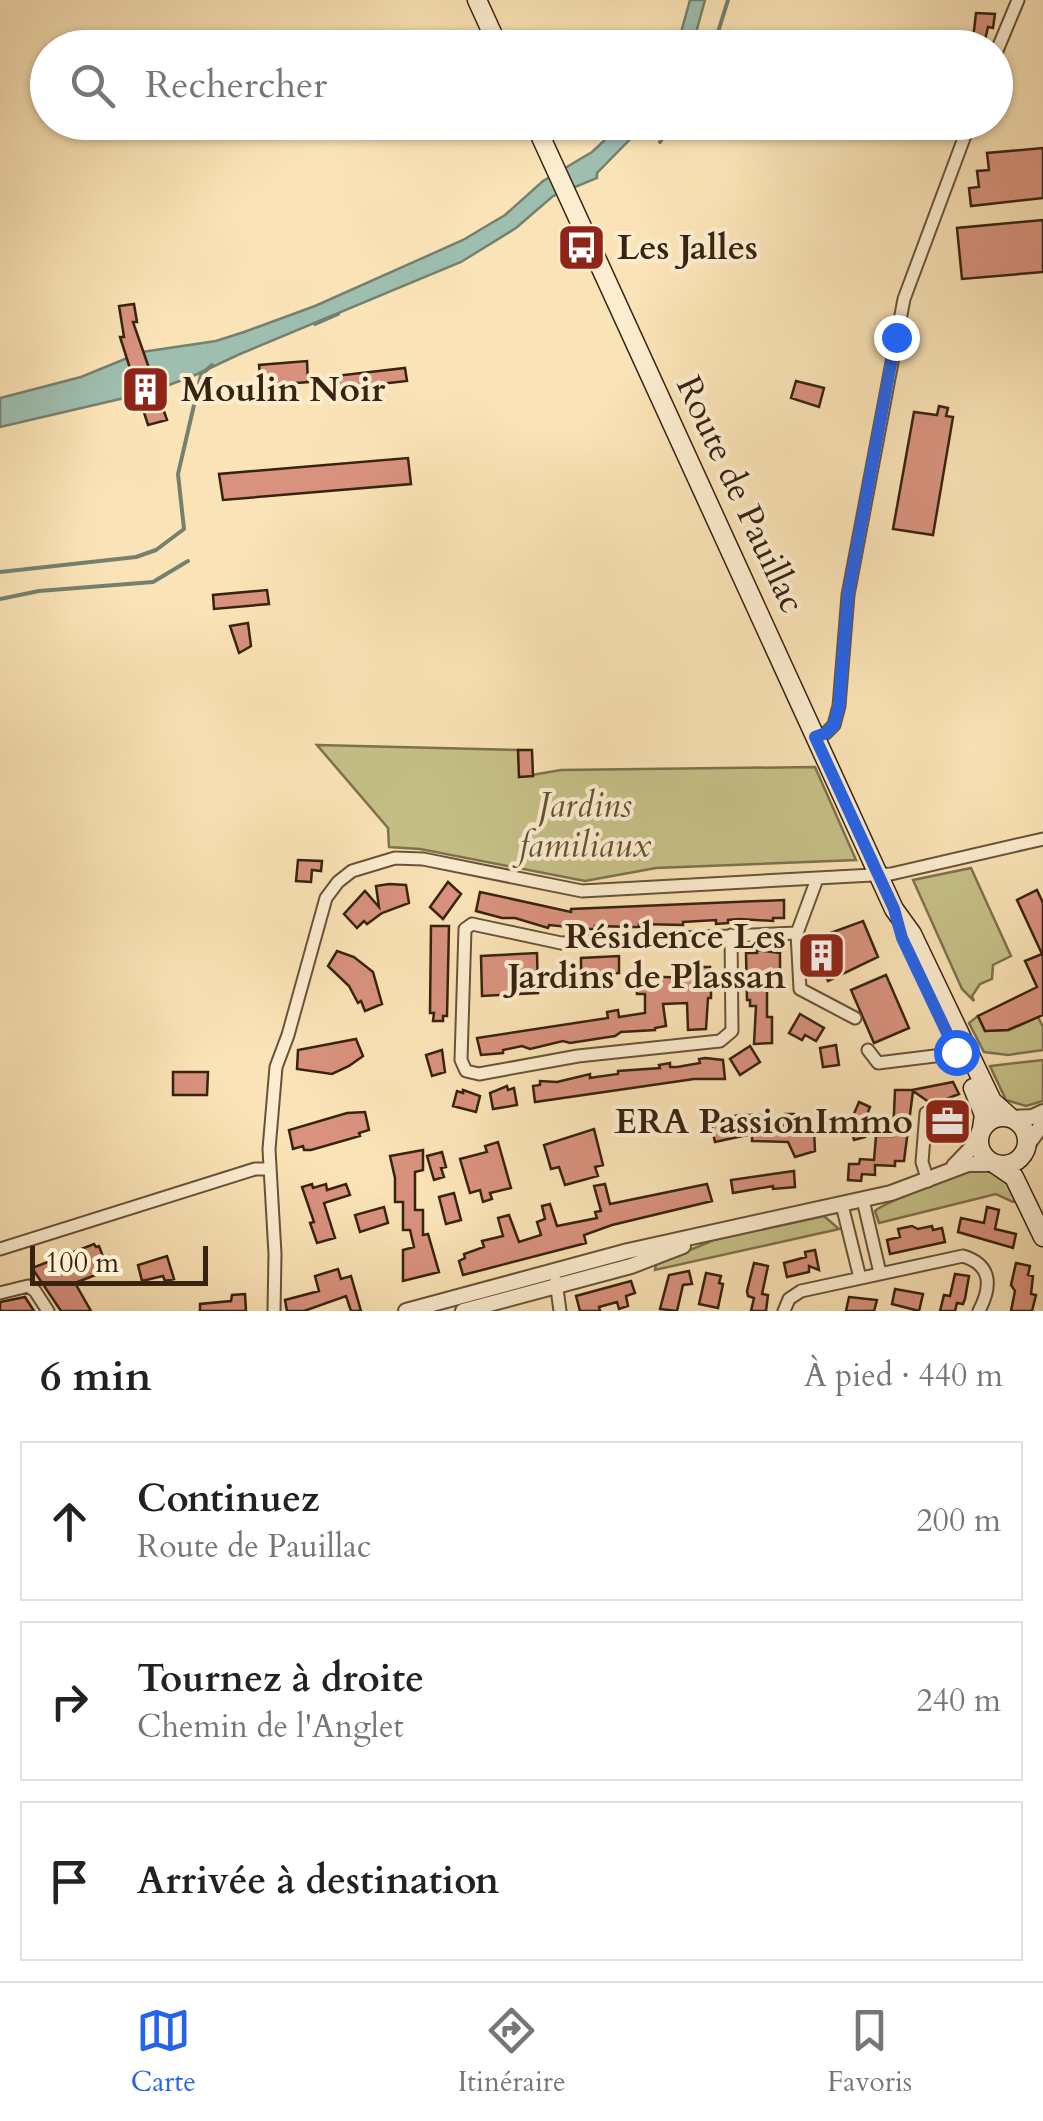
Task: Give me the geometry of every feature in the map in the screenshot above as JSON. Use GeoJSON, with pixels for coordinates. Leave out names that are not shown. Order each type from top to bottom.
{"type":"FeatureCollection","features":[{"type":"Feature","properties":{"kind":"main road"},"geometry":{"type":"LineString","coordinates":[[476,0],[490,30]]}},
{"type":"Feature","properties":{"kind":"main road","name":"Route de Pauillac"},"geometry":{"type":"LineString","coordinates":[[542,140],[894,909],[902,938],[992,1101],[1012,1118]]}},
{"type":"Feature","properties":{"kind":"main road","name":"Route de Pauillac"},"geometry":{"type":"LineString","coordinates":[[961,1050],[980,1106],[980,1134]]}},
{"type":"Feature","properties":{"kind":"main road"},"geometry":{"type":"LineString","coordinates":[[1043,1214],[1024,1172],[1024,1128],[1012,1118],[995,1118],[980,1134],[983,1155],[1014,1177],[1043,1237]]}},
{"type":"Feature","properties":{"kind":"main road"},"geometry":{"type":"LineString","coordinates":[[995,1164],[1011,1164],[1026,1149]]}},
{"type":"Feature","properties":{"kind":"street"},"geometry":{"type":"LineString","coordinates":[[1006,30],[1018,0]]}},
{"type":"Feature","properties":{"kind":"street"},"geometry":{"type":"LineString","coordinates":[[815,737],[834,725],[839,706],[848,595],[904,299],[963,140]]}},
{"type":"Feature","properties":{"kind":"street"},"geometry":{"type":"LineString","coordinates":[[274,1311],[270,1169],[276,1067],[326,898],[352,871],[394,858],[423,859],[582,891],[878,874],[1043,840]]}},
{"type":"Feature","properties":{"kind":"street"},"geometry":{"type":"LineString","coordinates":[[816,879],[796,933],[800,989],[855,1018]]}},
{"type":"Feature","properties":{"kind":"street"},"geometry":{"type":"LineString","coordinates":[[731,935],[732,1032],[720,1040],[578,1056],[480,1074],[466,1071],[461,1060],[464,929],[472,924],[561,943],[731,935],[796,933]]}},
{"type":"Feature","properties":{"kind":"street"},"geometry":{"type":"LineString","coordinates":[[868,1050],[878,1063],[961,1050]]}},
{"type":"Feature","properties":{"kind":"street"},"geometry":{"type":"LineString","coordinates":[[1012,1118],[1043,1112]]}},
{"type":"Feature","properties":{"kind":"street"},"geometry":{"type":"LineString","coordinates":[[926,1113],[922,1162],[928,1181]]}},
{"type":"Feature","properties":{"kind":"street"},"geometry":{"type":"LineString","coordinates":[[1026,1149],[1043,1123]]}},
{"type":"Feature","properties":{"kind":"street"},"geometry":{"type":"LineString","coordinates":[[950,1170],[966,1158],[980,1134]]}},
{"type":"Feature","properties":{"kind":"street"},"geometry":{"type":"LineString","coordinates":[[406,1311],[631,1266],[721,1232],[863,1200],[974,1163],[995,1164]]}},
{"type":"Feature","properties":{"kind":"street"},"geometry":{"type":"LineString","coordinates":[[0,1249],[255,1169],[270,1169]]}},
{"type":"Feature","properties":{"kind":"street"},"geometry":{"type":"LineString","coordinates":[[863,1200],[880,1273]]}},
{"type":"Feature","properties":{"kind":"street"},"geometry":{"type":"LineString","coordinates":[[842,1205],[860,1278]]}},
{"type":"Feature","properties":{"kind":"street"},"geometry":{"type":"LineString","coordinates":[[784,1311],[789,1299],[801,1291],[958,1256],[976,1260],[988,1277],[986,1298],[979,1311]]}},
{"type":"Feature","properties":{"kind":"street"},"geometry":{"type":"LineString","coordinates":[[463,1311],[555,1279]]}},
{"type":"Feature","properties":{"kind":"street"},"geometry":{"type":"LineString","coordinates":[[555,1279],[560,1311]]}},
{"type":"Feature","properties":{"kind":"street"},"geometry":{"type":"LineString","coordinates":[[0,1293],[28,1286],[36,1291],[48,1311]]}},
{"type":"Feature","properties":{"kind":"green space","name":"Jardins familiaux"},"geometry":{"type":"Polygon","coordinates":[[[317,745],[518,750],[520,777],[561,770],[815,767],[856,860],[656,868],[585,881],[420,849],[389,847],[388,828],[317,745]]]}},
{"type":"Feature","properties":{"kind":"green space"},"geometry":{"type":"Polygon","coordinates":[[[971,868],[1011,956],[993,965],[992,979],[980,984],[972,996],[974,1001],[962,989],[913,880],[971,868]]]}},
{"type":"Feature","properties":{"kind":"green space"},"geometry":{"type":"Polygon","coordinates":[[[978,1016],[985,1031],[1009,1030],[1038,1017],[1043,1027],[1043,1050],[1008,1055],[984,1052],[969,1023],[978,1016]]]}},
{"type":"Feature","properties":{"kind":"green space"},"geometry":{"type":"Polygon","coordinates":[[[1043,1060],[1043,1101],[1026,1106],[1006,1100],[990,1066],[1043,1060]]]}},
{"type":"Feature","properties":{"kind":"green space"},"geometry":{"type":"Polygon","coordinates":[[[971,1169],[1000,1176],[1022,1199],[1013,1202],[996,1194],[879,1223],[875,1211],[880,1207],[971,1169]]]}},
{"type":"Feature","properties":{"kind":"green space"},"geometry":{"type":"Polygon","coordinates":[[[824,1216],[839,1229],[655,1270],[656,1264],[714,1240],[824,1216]]]}},
{"type":"Feature","properties":{"kind":"shaded area"},"geometry":{"type":"Polygon","coordinates":[[[690,0],[705,0],[697,30],[682,30],[690,0]]]}},
{"type":"Feature","properties":{"kind":"shaded area"},"geometry":{"type":"Polygon","coordinates":[[[605,140],[629,140],[597,173],[597,178],[553,196],[516,228],[461,262],[150,392],[0,427],[0,398],[81,377],[142,352],[216,341],[315,306],[463,240],[505,215],[543,181],[605,140]]]}},
{"type":"Feature","properties":{"kind":"building"},"geometry":{"type":"Polygon","coordinates":[[[976,13],[995,14],[993,28],[974,30],[976,13]]]}},
{"type":"Feature","properties":{"kind":"building"},"geometry":{"type":"Polygon","coordinates":[[[1043,148],[1043,198],[971,206],[969,188],[979,187],[977,171],[989,170],[987,153],[1043,148]]]}},
{"type":"Feature","properties":{"kind":"building"},"geometry":{"type":"Polygon","coordinates":[[[1043,220],[1043,272],[962,279],[957,228],[1043,220]]]}},
{"type":"Feature","properties":{"kind":"building","name":"Moulin Noir"},"geometry":{"type":"Polygon","coordinates":[[[134,304],[137,322],[133,322],[167,420],[148,425],[120,337],[124,337],[119,306],[134,304]]]}},
{"type":"Feature","properties":{"kind":"building"},"geometry":{"type":"Polygon","coordinates":[[[307,361],[308,382],[261,386],[259,365],[307,361]]]}},
{"type":"Feature","properties":{"kind":"building"},"geometry":{"type":"Polygon","coordinates":[[[405,368],[407,381],[336,389],[335,376],[405,368]]]}},
{"type":"Feature","properties":{"kind":"building"},"geometry":{"type":"Polygon","coordinates":[[[796,381],[824,388],[819,407],[791,398],[796,381]]]}},
{"type":"Feature","properties":{"kind":"building"},"geometry":{"type":"Polygon","coordinates":[[[939,406],[948,408],[946,416],[953,417],[933,535],[893,529],[914,412],[937,415],[939,406]]]}},
{"type":"Feature","properties":{"kind":"building"},"geometry":{"type":"Polygon","coordinates":[[[408,458],[411,484],[223,500],[219,474],[408,458]]]}},
{"type":"Feature","properties":{"kind":"building"},"geometry":{"type":"Polygon","coordinates":[[[267,590],[269,604],[214,609],[213,595],[267,590]]]}},
{"type":"Feature","properties":{"kind":"building"},"geometry":{"type":"Polygon","coordinates":[[[248,623],[251,646],[239,653],[230,626],[248,623]]]}},
{"type":"Feature","properties":{"kind":"building"},"geometry":{"type":"Polygon","coordinates":[[[518,750],[532,750],[533,776],[519,777],[518,750]]]}},
{"type":"Feature","properties":{"kind":"building"},"geometry":{"type":"Polygon","coordinates":[[[298,860],[322,861],[321,871],[312,870],[311,882],[296,881],[298,860]]]}},
{"type":"Feature","properties":{"kind":"building"},"geometry":{"type":"Polygon","coordinates":[[[448,882],[461,894],[443,919],[430,907],[448,882]]]}},
{"type":"Feature","properties":{"kind":"building"},"geometry":{"type":"Polygon","coordinates":[[[406,885],[409,903],[382,913],[367,924],[364,921],[357,928],[344,914],[365,891],[379,907],[376,886],[406,885]]]}},
{"type":"Feature","properties":{"kind":"building"},"geometry":{"type":"Polygon","coordinates":[[[1037,890],[1043,903],[1043,1015],[1008,1030],[985,1031],[978,1016],[1037,987],[1025,961],[1042,954],[1017,900],[1037,890]]]}},
{"type":"Feature","properties":{"kind":"building"},"geometry":{"type":"Polygon","coordinates":[[[480,892],[571,912],[784,900],[784,918],[716,924],[716,920],[683,925],[548,928],[476,911],[480,892]]]}},
{"type":"Feature","properties":{"kind":"building"},"geometry":{"type":"Polygon","coordinates":[[[863,921],[878,957],[828,981],[822,967],[808,967],[807,949],[815,951],[811,940],[863,921]]]}},
{"type":"Feature","properties":{"kind":"building"},"geometry":{"type":"Polygon","coordinates":[[[431,926],[449,926],[447,1016],[443,1016],[443,1021],[433,1021],[434,1013],[430,1013],[431,926]]]}},
{"type":"Feature","properties":{"kind":"building"},"geometry":{"type":"Polygon","coordinates":[[[337,951],[354,957],[373,972],[382,1004],[365,1011],[361,1001],[358,1003],[349,986],[328,966],[337,951]]]}},
{"type":"Feature","properties":{"kind":"building"},"geometry":{"type":"Polygon","coordinates":[[[537,953],[538,993],[482,996],[481,956],[537,953]]]}},
{"type":"Feature","properties":{"kind":"building"},"geometry":{"type":"Polygon","coordinates":[[[746,953],[780,953],[780,971],[767,972],[767,1017],[772,1017],[772,1043],[754,1044],[756,1006],[750,1006],[747,1000],[746,953]]]}},
{"type":"Feature","properties":{"kind":"building"},"geometry":{"type":"Polygon","coordinates":[[[619,956],[619,973],[581,975],[581,958],[619,956]]]}},
{"type":"Feature","properties":{"kind":"building"},"geometry":{"type":"Polygon","coordinates":[[[692,967],[710,967],[710,978],[714,978],[706,1029],[688,1030],[687,1003],[663,1004],[666,1026],[655,1030],[621,1032],[530,1049],[522,1046],[481,1055],[477,1038],[608,1018],[607,1012],[618,1010],[619,1017],[645,1013],[645,994],[637,994],[636,976],[692,978],[692,967]]]}},
{"type":"Feature","properties":{"kind":"building"},"geometry":{"type":"Polygon","coordinates":[[[886,975],[909,1028],[874,1043],[851,990],[886,975]]]}},
{"type":"Feature","properties":{"kind":"building"},"geometry":{"type":"Polygon","coordinates":[[[800,1014],[824,1028],[816,1041],[805,1035],[802,1040],[789,1033],[800,1014]]]}},
{"type":"Feature","properties":{"kind":"building"},"geometry":{"type":"Polygon","coordinates":[[[356,1039],[363,1056],[349,1066],[332,1074],[297,1069],[298,1050],[356,1039]]]}},
{"type":"Feature","properties":{"kind":"building"},"geometry":{"type":"Polygon","coordinates":[[[836,1045],[839,1065],[823,1067],[820,1048],[836,1045]]]}},
{"type":"Feature","properties":{"kind":"building"},"geometry":{"type":"Polygon","coordinates":[[[750,1046],[760,1062],[740,1075],[730,1059],[750,1046]]]}},
{"type":"Feature","properties":{"kind":"building"},"geometry":{"type":"Polygon","coordinates":[[[442,1050],[445,1072],[432,1076],[426,1055],[442,1050]]]}},
{"type":"Feature","properties":{"kind":"building"},"geometry":{"type":"Polygon","coordinates":[[[699,1059],[723,1060],[725,1079],[694,1079],[535,1102],[533,1086],[540,1085],[540,1081],[557,1082],[590,1074],[590,1078],[660,1068],[659,1065],[670,1063],[670,1067],[677,1067],[700,1063],[699,1059]]]}},
{"type":"Feature","properties":{"kind":"building"},"geometry":{"type":"Polygon","coordinates":[[[173,1072],[208,1072],[207,1095],[173,1095],[173,1072]]]}},
{"type":"Feature","properties":{"kind":"building"},"geometry":{"type":"Polygon","coordinates":[[[953,1082],[959,1094],[941,1101],[963,1110],[964,1121],[938,1134],[936,1119],[946,1114],[913,1091],[904,1161],[895,1161],[895,1166],[875,1165],[875,1175],[862,1174],[861,1181],[848,1180],[849,1164],[859,1164],[860,1159],[874,1160],[876,1136],[893,1136],[895,1090],[953,1082]]]}},
{"type":"Feature","properties":{"kind":"building"},"geometry":{"type":"Polygon","coordinates":[[[507,1086],[508,1090],[514,1088],[517,1105],[493,1109],[490,1093],[507,1086]]]}},
{"type":"Feature","properties":{"kind":"building"},"geometry":{"type":"Polygon","coordinates":[[[457,1091],[480,1096],[476,1112],[453,1106],[457,1091]]]}},
{"type":"Feature","properties":{"kind":"building"},"geometry":{"type":"Polygon","coordinates":[[[859,1102],[870,1107],[863,1124],[865,1137],[854,1140],[850,1123],[859,1102]]]}},
{"type":"Feature","properties":{"kind":"building"},"geometry":{"type":"Polygon","coordinates":[[[365,1112],[369,1130],[359,1133],[360,1136],[311,1150],[304,1150],[303,1146],[293,1149],[289,1130],[347,1113],[365,1112]]]}},
{"type":"Feature","properties":{"kind":"building"},"geometry":{"type":"Polygon","coordinates":[[[785,1114],[794,1114],[797,1130],[814,1129],[815,1151],[795,1157],[788,1142],[752,1141],[752,1134],[715,1142],[710,1121],[762,1115],[761,1126],[784,1126],[785,1114]]]}},
{"type":"Feature","properties":{"kind":"building"},"geometry":{"type":"Polygon","coordinates":[[[594,1129],[603,1165],[595,1167],[598,1176],[565,1185],[559,1167],[551,1169],[544,1145],[594,1129]]]}},
{"type":"Feature","properties":{"kind":"building"},"geometry":{"type":"Polygon","coordinates":[[[498,1142],[511,1188],[490,1193],[492,1199],[483,1202],[480,1190],[470,1193],[460,1159],[487,1152],[485,1146],[498,1142]]]}},
{"type":"Feature","properties":{"kind":"building"},"geometry":{"type":"Polygon","coordinates":[[[423,1150],[423,1170],[415,1172],[415,1210],[423,1210],[423,1235],[428,1234],[439,1272],[403,1281],[403,1250],[414,1247],[410,1230],[403,1230],[403,1202],[395,1202],[390,1156],[423,1150]]]}},
{"type":"Feature","properties":{"kind":"building"},"geometry":{"type":"Polygon","coordinates":[[[442,1152],[444,1177],[434,1180],[427,1156],[442,1152]]]}},
{"type":"Feature","properties":{"kind":"building"},"geometry":{"type":"Polygon","coordinates":[[[794,1171],[795,1187],[773,1186],[733,1193],[731,1180],[794,1171]]]}},
{"type":"Feature","properties":{"kind":"building"},"geometry":{"type":"Polygon","coordinates":[[[312,1184],[313,1188],[326,1184],[327,1190],[346,1184],[350,1195],[324,1203],[335,1238],[317,1243],[302,1187],[312,1184]]]}},
{"type":"Feature","properties":{"kind":"building"},"geometry":{"type":"Polygon","coordinates":[[[605,1184],[610,1204],[707,1184],[712,1201],[612,1225],[584,1235],[586,1243],[463,1275],[459,1261],[465,1258],[464,1254],[484,1247],[482,1241],[503,1236],[498,1218],[509,1215],[519,1242],[541,1235],[537,1222],[545,1219],[542,1206],[550,1204],[557,1226],[597,1218],[595,1212],[601,1211],[594,1186],[605,1184]]]}},
{"type":"Feature","properties":{"kind":"building"},"geometry":{"type":"Polygon","coordinates":[[[454,1193],[461,1220],[446,1224],[439,1197],[454,1193]]]}},
{"type":"Feature","properties":{"kind":"building"},"geometry":{"type":"Polygon","coordinates":[[[384,1207],[388,1223],[360,1232],[355,1215],[384,1207]]]}},
{"type":"Feature","properties":{"kind":"building"},"geometry":{"type":"Polygon","coordinates":[[[987,1207],[999,1210],[995,1229],[1016,1234],[1013,1248],[958,1232],[961,1218],[984,1223],[987,1207]]]}},
{"type":"Feature","properties":{"kind":"building"},"geometry":{"type":"Polygon","coordinates":[[[942,1228],[945,1242],[890,1254],[887,1240],[900,1237],[898,1229],[942,1228]]]}},
{"type":"Feature","properties":{"kind":"building"},"geometry":{"type":"Polygon","coordinates":[[[94,1244],[99,1246],[108,1270],[75,1283],[91,1311],[61,1311],[32,1268],[94,1244]]]}},
{"type":"Feature","properties":{"kind":"building"},"geometry":{"type":"Polygon","coordinates":[[[815,1250],[819,1270],[809,1266],[809,1272],[787,1277],[784,1263],[815,1250]]]}},
{"type":"Feature","properties":{"kind":"building"},"geometry":{"type":"Polygon","coordinates":[[[167,1256],[174,1279],[165,1281],[163,1276],[142,1281],[138,1265],[167,1256]]]}},
{"type":"Feature","properties":{"kind":"building"},"geometry":{"type":"Polygon","coordinates":[[[754,1263],[768,1266],[762,1294],[768,1295],[766,1311],[751,1311],[754,1298],[747,1291],[754,1263]]]}},
{"type":"Feature","properties":{"kind":"building"},"geometry":{"type":"Polygon","coordinates":[[[1016,1263],[1030,1266],[1031,1294],[1036,1295],[1032,1311],[1011,1311],[1016,1263]]]}},
{"type":"Feature","properties":{"kind":"building"},"geometry":{"type":"Polygon","coordinates":[[[338,1269],[341,1279],[351,1276],[361,1311],[351,1311],[346,1296],[304,1311],[287,1311],[285,1300],[319,1291],[315,1276],[338,1269]]]}},
{"type":"Feature","properties":{"kind":"building"},"geometry":{"type":"Polygon","coordinates":[[[689,1271],[692,1284],[683,1285],[677,1311],[660,1309],[669,1275],[689,1271]]]}},
{"type":"Feature","properties":{"kind":"building"},"geometry":{"type":"Polygon","coordinates":[[[706,1273],[721,1276],[718,1308],[699,1304],[706,1273]]]}},
{"type":"Feature","properties":{"kind":"building"},"geometry":{"type":"Polygon","coordinates":[[[955,1274],[969,1276],[963,1304],[957,1303],[955,1311],[940,1311],[944,1295],[950,1296],[955,1274]]]}},
{"type":"Feature","properties":{"kind":"building"},"geometry":{"type":"Polygon","coordinates":[[[631,1281],[635,1293],[626,1296],[628,1306],[619,1309],[617,1302],[599,1307],[600,1311],[580,1311],[576,1296],[631,1281]]]}},
{"type":"Feature","properties":{"kind":"building"},"geometry":{"type":"Polygon","coordinates":[[[895,1289],[923,1294],[919,1311],[892,1304],[895,1289]]]}},
{"type":"Feature","properties":{"kind":"building"},"geometry":{"type":"Polygon","coordinates":[[[245,1294],[246,1311],[200,1311],[200,1304],[231,1301],[232,1295],[245,1294]]]}},
{"type":"Feature","properties":{"kind":"building"},"geometry":{"type":"Polygon","coordinates":[[[25,1297],[34,1311],[0,1311],[0,1302],[25,1297]]]}},
{"type":"Feature","properties":{"kind":"building"},"geometry":{"type":"Polygon","coordinates":[[[849,1297],[877,1300],[874,1311],[846,1311],[849,1297]]]}},
{"type":"Feature","properties":{"kind":"waterway"},"geometry":{"type":"LineString","coordinates":[[719,30],[728,0]]}},
{"type":"Feature","properties":{"kind":"waterway"},"geometry":{"type":"LineString","coordinates":[[315,324],[338,314]]}},
{"type":"Feature","properties":{"kind":"waterway"},"geometry":{"type":"LineString","coordinates":[[0,572],[136,557],[156,550],[184,529],[178,474],[201,375],[212,365]]}},
{"type":"Feature","properties":{"kind":"waterway"},"geometry":{"type":"LineString","coordinates":[[0,599],[39,591],[153,582],[188,561]]}},
{"type":"Feature","properties":{"kind":"place","name":"Les Jalles"},"geometry":{"type":"Point","coordinates":[582,247]}},
{"type":"Feature","properties":{"kind":"place","name":"Moulin Noir"},"geometry":{"type":"Point","coordinates":[146,389]}},
{"type":"Feature","properties":{"kind":"place","name":"Résidence Les Jardins de Plassan"},"geometry":{"type":"Point","coordinates":[821,956]}},
{"type":"Feature","properties":{"kind":"place","name":"ERA PassionImmo"},"geometry":{"type":"Point","coordinates":[948,1121]}},
{"type":"Feature","properties":{"kind":"route"},"geometry":{"type":"LineString","coordinates":[[896,337],[848,595],[839,706],[834,725],[815,737],[956,1052]]}}]}
